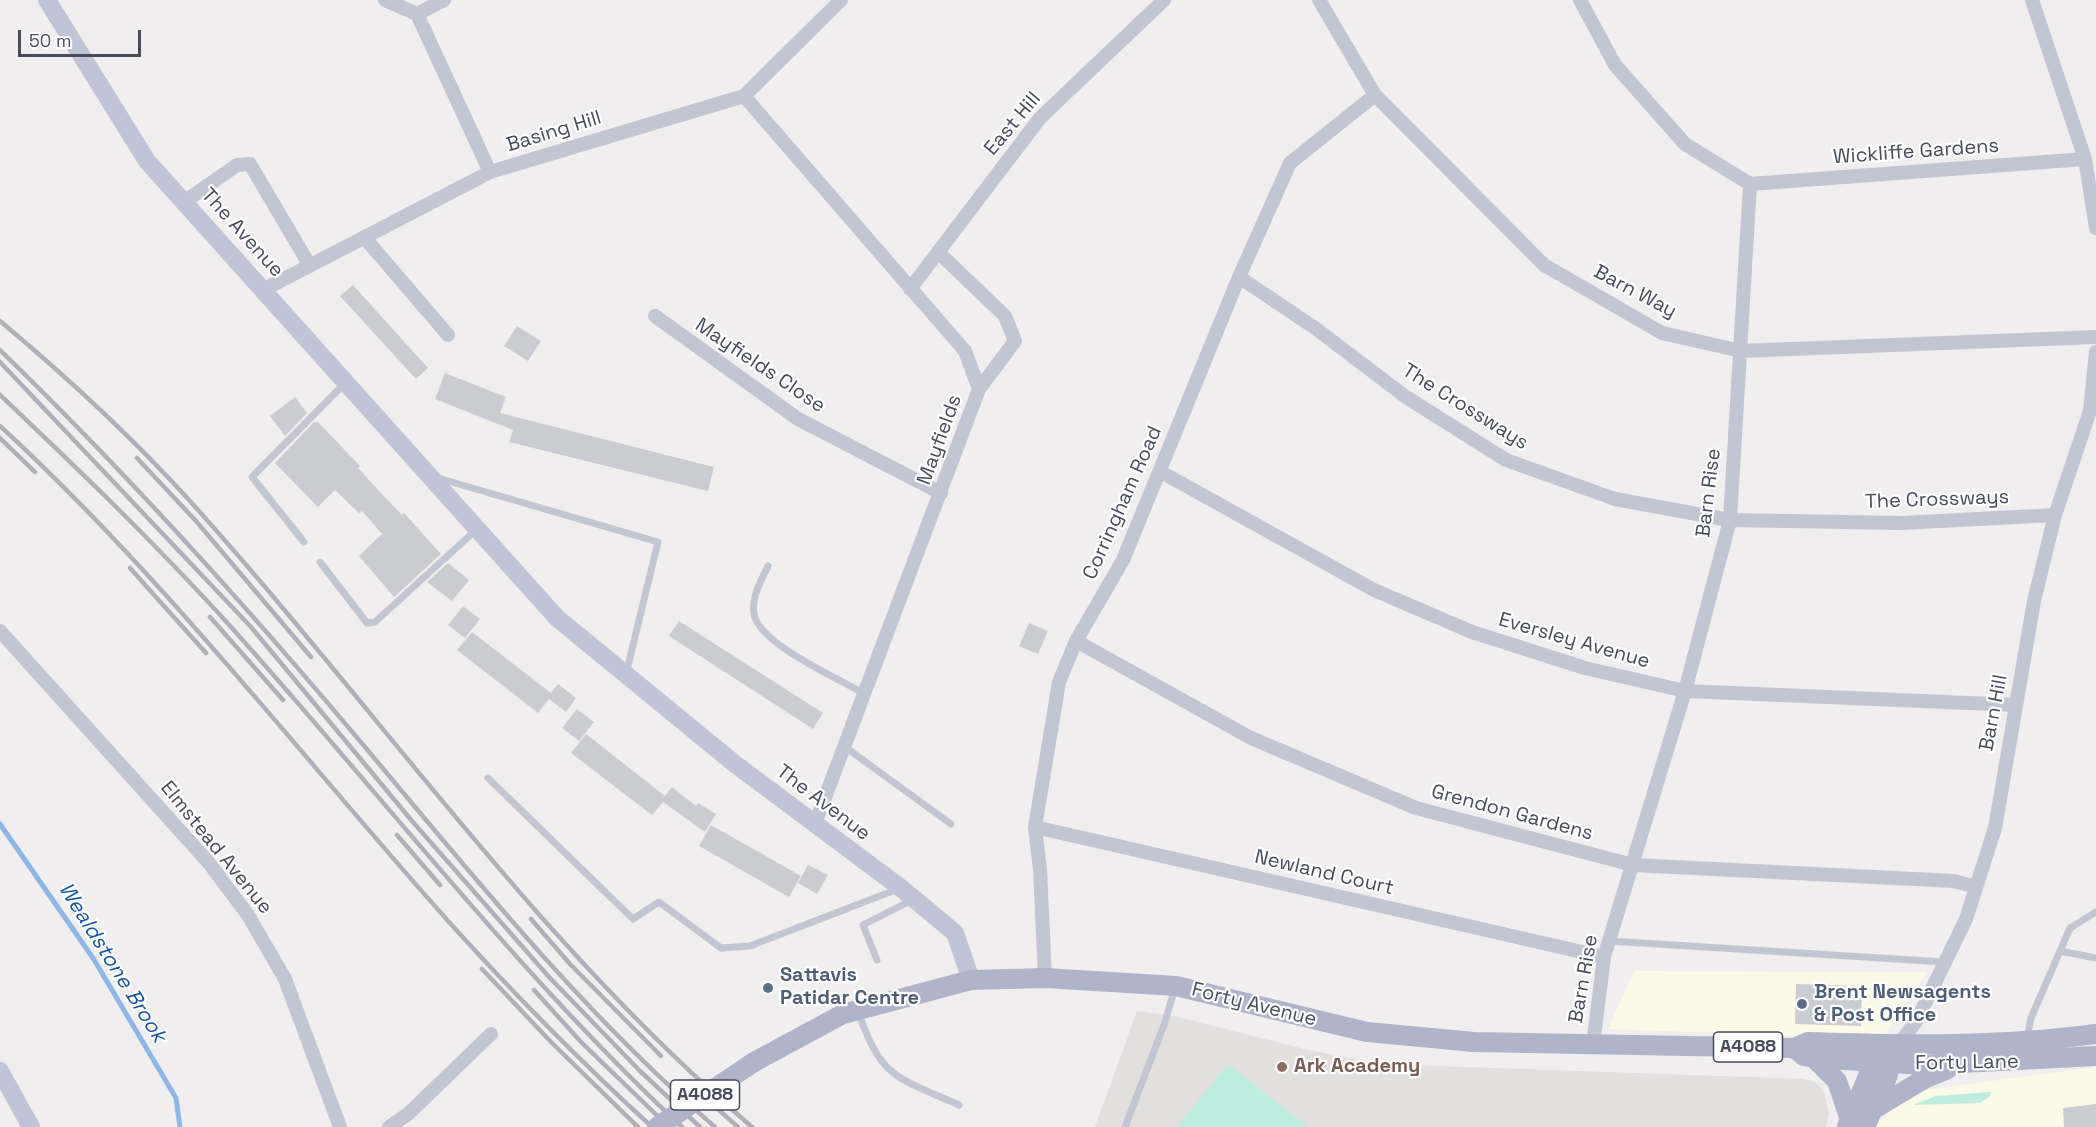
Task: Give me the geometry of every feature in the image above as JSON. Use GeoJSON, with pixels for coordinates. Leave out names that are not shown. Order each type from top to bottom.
{"type":"FeatureCollection","features":[{"type":"Feature","properties":{"kind":"main road","name":"Forty Avenue"},"geometry":{"type":"LineString","coordinates":[[657,1127],[754,1062],[843,1014],[971,980],[1045,978],[1176,986],[1367,1032],[1474,1042],[1794,1048],[1804,1056],[1814,1058],[1883,1063]]}},
{"type":"Feature","properties":{"kind":"main road"},"geometry":{"type":"LineString","coordinates":[[1794,1048],[1808,1041],[2026,1052],[2096,1034]]}},
{"type":"Feature","properties":{"kind":"main road","name":"Forty Lane"},"geometry":{"type":"LineString","coordinates":[[1883,1063],[1962,1064],[2026,1052],[2050,1060],[2096,1056]]}},
{"type":"Feature","properties":{"kind":"main road"},"geometry":{"type":"LineString","coordinates":[[1814,1058],[1837,1082],[1859,1121]]}},
{"type":"Feature","properties":{"kind":"main road"},"geometry":{"type":"LineString","coordinates":[[1859,1121],[1870,1071],[1883,1063]]}},
{"type":"Feature","properties":{"kind":"main road"},"geometry":{"type":"LineString","coordinates":[[1859,1121],[1926,1078],[1962,1064]]}},
{"type":"Feature","properties":{"kind":"street","name":"The Avenue"},"geometry":{"type":"LineString","coordinates":[[47,0],[147,161],[556,618],[626,676],[907,893],[955,933],[971,980]]}},
{"type":"Feature","properties":{"kind":"street"},"geometry":{"type":"LineString","coordinates":[[385,0],[417,15],[490,172]]}},
{"type":"Feature","properties":{"kind":"street"},"geometry":{"type":"LineString","coordinates":[[417,15],[444,0]]}},
{"type":"Feature","properties":{"kind":"street","name":"Basing Hill"},"geometry":{"type":"LineString","coordinates":[[263,290],[490,172],[744,96],[840,0]]}},
{"type":"Feature","properties":{"kind":"street","name":"East Hill"},"geometry":{"type":"LineString","coordinates":[[910,289],[1040,118],[1164,0]]}},
{"type":"Feature","properties":{"kind":"street","name":"Barn Way"},"geometry":{"type":"LineString","coordinates":[[1319,0],[1375,95],[1544,265],[1662,333],[1741,351],[2096,337]]}},
{"type":"Feature","properties":{"kind":"street"},"geometry":{"type":"LineString","coordinates":[[1580,0],[1615,65],[1685,144],[1750,184]]}},
{"type":"Feature","properties":{"kind":"street"},"geometry":{"type":"LineString","coordinates":[[2032,0],[2085,159],[2096,228]]}},
{"type":"Feature","properties":{"kind":"street","name":"Corringham Road"},"geometry":{"type":"LineString","coordinates":[[1045,978],[1040,869],[1035,827],[1059,682],[1076,641],[1123,560],[1239,277],[1290,163],[1375,95]]}},
{"type":"Feature","properties":{"kind":"street","name":"Mayfields"},"geometry":{"type":"LineString","coordinates":[[744,96],[965,351],[979,389],[815,824]]}},
{"type":"Feature","properties":{"kind":"street","name":"Wickliffe Gardens"},"geometry":{"type":"LineString","coordinates":[[1750,184],[2085,159]]}},
{"type":"Feature","properties":{"kind":"street"},"geometry":{"type":"LineString","coordinates":[[184,202],[237,165],[250,164],[310,266]]}},
{"type":"Feature","properties":{"kind":"street","name":"Barn Rise"},"geometry":{"type":"LineString","coordinates":[[1593,1045],[1604,957],[1685,691],[1730,520],[1750,184]]}},
{"type":"Feature","properties":{"kind":"street"},"geometry":{"type":"LineString","coordinates":[[364,237],[448,335]]}},
{"type":"Feature","properties":{"kind":"street"},"geometry":{"type":"LineString","coordinates":[[938,252],[1005,316],[1015,341],[979,389]]}},
{"type":"Feature","properties":{"kind":"street","name":"The Crossways"},"geometry":{"type":"LineString","coordinates":[[1239,277],[1315,328],[1406,397],[1506,460],[1615,500],[1730,520],[1902,523],[2055,515]]}},
{"type":"Feature","properties":{"kind":"street","name":"Mayfields Close"},"geometry":{"type":"LineString","coordinates":[[655,316],[798,419],[941,493]]}},
{"type":"Feature","properties":{"kind":"street","name":"Barn Hill"},"geometry":{"type":"LineString","coordinates":[[1883,1063],[1917,1020],[1966,918],[1995,828],[2034,601],[2055,515],[2090,411],[2096,351]]}},
{"type":"Feature","properties":{"kind":"street","name":"Eversley Avenue"},"geometry":{"type":"LineString","coordinates":[[1161,472],[1374,590],[1472,632],[1585,668],[1685,691],[2016,705]]}},
{"type":"Feature","properties":{"kind":"street","name":"Elmstead Avenue"},"geometry":{"type":"LineString","coordinates":[[0,631],[208,862],[248,915],[285,979],[340,1127]]}},
{"type":"Feature","properties":{"kind":"street","name":"Grendon Gardens"},"geometry":{"type":"LineString","coordinates":[[1076,641],[1251,738],[1416,808],[1633,865],[1954,881],[1976,887]]}},
{"type":"Feature","properties":{"kind":"street","name":"Newland Court"},"geometry":{"type":"LineString","coordinates":[[1035,827],[1604,957]]}},
{"type":"Feature","properties":{"kind":"street"},"geometry":{"type":"LineString","coordinates":[[389,1127],[408,1114],[491,1034]]}},
{"type":"Feature","properties":{"kind":"street"},"geometry":{"type":"LineString","coordinates":[[1,1075],[31,1127]]}},
{"type":"Feature","properties":{"kind":"lane"},"geometry":{"type":"LineString","coordinates":[[304,542],[252,477],[346,382]]}},
{"type":"Feature","properties":{"kind":"lane"},"geometry":{"type":"LineString","coordinates":[[429,476],[658,542],[626,676]]}},
{"type":"Feature","properties":{"kind":"lane"},"geometry":{"type":"LineString","coordinates":[[320,562],[367,623],[375,622],[477,530]]}},
{"type":"Feature","properties":{"kind":"lane"},"geometry":{"type":"LineString","coordinates":[[768,566],[754,602],[754,616],[760,628],[789,651],[865,694]]}},
{"type":"Feature","properties":{"kind":"lane"},"geometry":{"type":"LineString","coordinates":[[844,747],[951,824]]}},
{"type":"Feature","properties":{"kind":"lane"},"geometry":{"type":"LineString","coordinates":[[488,778],[633,918],[659,902],[721,948],[750,946],[907,893]]}},
{"type":"Feature","properties":{"kind":"lane"},"geometry":{"type":"LineString","coordinates":[[877,960],[863,925],[907,893]]}},
{"type":"Feature","properties":{"kind":"lane"},"geometry":{"type":"LineString","coordinates":[[2026,1052],[2031,1018],[2070,928],[2096,912]]}},
{"type":"Feature","properties":{"kind":"lane"},"geometry":{"type":"LineString","coordinates":[[1609,941],[1944,962]]}},
{"type":"Feature","properties":{"kind":"lane"},"geometry":{"type":"LineString","coordinates":[[2060,951],[2096,958]]}},
{"type":"Feature","properties":{"kind":"lane"},"geometry":{"type":"LineString","coordinates":[[1125,1127],[1164,1025],[1176,986]]}},
{"type":"Feature","properties":{"kind":"lane"},"geometry":{"type":"LineString","coordinates":[[858,1010],[876,1056],[889,1072],[959,1105]]}},
{"type":"Feature","properties":{"kind":"shaded area"},"geometry":{"type":"Polygon","coordinates":[[[1634,971],[1927,972],[1882,1039],[1608,1029],[1634,971]]]}},
{"type":"Feature","properties":{"kind":"shaded area","name":"Ark Academy"},"geometry":{"type":"Polygon","coordinates":[[[1137,1011],[1174,1016],[1308,1050],[1381,1064],[1804,1079],[1815,1082],[1823,1089],[1829,1113],[1826,1127],[1095,1127],[1137,1011]]]}},
{"type":"Feature","properties":{"kind":"shaded area"},"geometry":{"type":"Polygon","coordinates":[[[2096,1067],[2096,1127],[1875,1127],[1899,1102],[1924,1090],[2096,1067]]]}},
{"type":"Feature","properties":{"kind":"green space"},"geometry":{"type":"Polygon","coordinates":[[[1228,1064],[1308,1127],[1177,1127],[1228,1064]]]}},
{"type":"Feature","properties":{"kind":"green space"},"geometry":{"type":"Polygon","coordinates":[[[1991,1092],[1989,1097],[1980,1103],[1913,1105],[1936,1096],[1991,1092]]]}},
{"type":"Feature","properties":{"kind":"building"},"geometry":{"type":"Polygon","coordinates":[[[353,285],[428,368],[416,379],[340,296],[353,285]]]}},
{"type":"Feature","properties":{"kind":"building"},"geometry":{"type":"Polygon","coordinates":[[[517,326],[541,341],[528,361],[504,346],[517,326]]]}},
{"type":"Feature","properties":{"kind":"building"},"geometry":{"type":"Polygon","coordinates":[[[445,373],[506,397],[500,413],[714,467],[708,491],[509,442],[513,430],[435,399],[445,373]]]}},
{"type":"Feature","properties":{"kind":"building"},"geometry":{"type":"Polygon","coordinates":[[[295,397],[307,413],[285,436],[270,416],[295,397]]]}},
{"type":"Feature","properties":{"kind":"building"},"geometry":{"type":"Polygon","coordinates":[[[314,422],[318,422],[360,466],[358,468],[380,492],[402,515],[404,513],[441,554],[394,597],[359,556],[382,534],[362,511],[359,513],[335,490],[318,507],[275,463],[314,422]]]}},
{"type":"Feature","properties":{"kind":"building"},"geometry":{"type":"Polygon","coordinates":[[[448,563],[469,580],[452,601],[427,582],[448,563]]]}},
{"type":"Feature","properties":{"kind":"building"},"geometry":{"type":"Polygon","coordinates":[[[463,606],[480,619],[465,638],[448,625],[463,606]]]}},
{"type":"Feature","properties":{"kind":"building"},"geometry":{"type":"Polygon","coordinates":[[[679,621],[823,713],[813,729],[669,636],[679,621]]]}},
{"type":"Feature","properties":{"kind":"building"},"geometry":{"type":"Polygon","coordinates":[[[1029,623],[1048,631],[1038,654],[1019,646],[1029,623]]]}},
{"type":"Feature","properties":{"kind":"building"},"geometry":{"type":"Polygon","coordinates":[[[472,632],[551,693],[558,684],[576,698],[566,712],[549,699],[538,713],[457,650],[472,632]]]}},
{"type":"Feature","properties":{"kind":"building"},"geometry":{"type":"Polygon","coordinates":[[[577,709],[594,722],[579,741],[562,728],[577,709]]]}},
{"type":"Feature","properties":{"kind":"building"},"geometry":{"type":"Polygon","coordinates":[[[586,734],[665,796],[672,787],[696,806],[698,803],[716,814],[705,832],[663,802],[652,815],[571,753],[586,734]]]}},
{"type":"Feature","properties":{"kind":"building"},"geometry":{"type":"Polygon","coordinates":[[[711,825],[801,876],[789,897],[699,846],[711,825]]]}},
{"type":"Feature","properties":{"kind":"building"},"geometry":{"type":"Polygon","coordinates":[[[808,865],[828,875],[817,894],[798,883],[808,865]]]}},
{"type":"Feature","properties":{"kind":"building"},"geometry":{"type":"Polygon","coordinates":[[[1796,984],[1862,986],[1861,1026],[1795,1024],[1796,984]]]}},
{"type":"Feature","properties":{"kind":"building"},"geometry":{"type":"Polygon","coordinates":[[[2096,1104],[2096,1127],[2064,1127],[2063,1108],[2096,1104]]]}},
{"type":"Feature","properties":{"kind":"waterway","name":"Wealdstone Brook"},"geometry":{"type":"LineString","coordinates":[[0,824],[93,958],[176,1098],[180,1127]]}},
{"type":"Feature","properties":{"kind":"railway"},"geometry":{"type":"LineString","coordinates":[[0,321],[98,408],[167,476],[259,579],[529,903],[600,981],[674,1056],[752,1127]]}},
{"type":"Feature","properties":{"kind":"railway"},"geometry":{"type":"LineString","coordinates":[[0,350],[144,496],[236,597],[493,899],[578,994],[622,1040],[715,1127]]}},
{"type":"Feature","properties":{"kind":"railway"},"geometry":{"type":"LineString","coordinates":[[0,362],[251,627],[412,821],[549,977],[640,1071],[700,1127]]}},
{"type":"Feature","properties":{"kind":"railway"},"geometry":{"type":"LineString","coordinates":[[0,395],[118,509],[231,627],[506,945],[621,1068],[682,1127]]}},
{"type":"Feature","properties":{"kind":"railway"},"geometry":{"type":"LineString","coordinates":[[0,426],[119,544],[230,668],[473,949],[573,1052],[652,1127]]}},
{"type":"Feature","properties":{"kind":"railway"},"geometry":{"type":"LineString","coordinates":[[0,438],[35,472]]}},
{"type":"Feature","properties":{"kind":"railway"},"geometry":{"type":"LineString","coordinates":[[137,458],[196,521],[311,657]]}},
{"type":"Feature","properties":{"kind":"railway"},"geometry":{"type":"LineString","coordinates":[[130,568],[206,653]]}},
{"type":"Feature","properties":{"kind":"railway"},"geometry":{"type":"LineString","coordinates":[[210,617],[283,700]]}},
{"type":"Feature","properties":{"kind":"railway"},"geometry":{"type":"LineString","coordinates":[[397,835],[440,885]]}},
{"type":"Feature","properties":{"kind":"railway"},"geometry":{"type":"LineString","coordinates":[[531,919],[570,964],[661,1056]]}},
{"type":"Feature","properties":{"kind":"railway"},"geometry":{"type":"LineString","coordinates":[[482,969],[551,1042],[638,1127]]}},
{"type":"Feature","properties":{"kind":"railway"},"geometry":{"type":"LineString","coordinates":[[534,990],[581,1042],[669,1127]]}},
{"type":"Feature","properties":{"kind":"railway"},"geometry":{"type":"LineString","coordinates":[[713,1105],[738,1127]]}},
{"type":"Feature","properties":{"kind":"place","name":"Sattavis Patidar Centre"},"geometry":{"type":"Point","coordinates":[768,988]}},
{"type":"Feature","properties":{"kind":"place","name":"Brent Newsagents & Post Office"},"geometry":{"type":"Point","coordinates":[1802,1004]}},
{"type":"Feature","properties":{"kind":"place","name":"Ark Academy"},"geometry":{"type":"Point","coordinates":[1282,1067]}}]}
